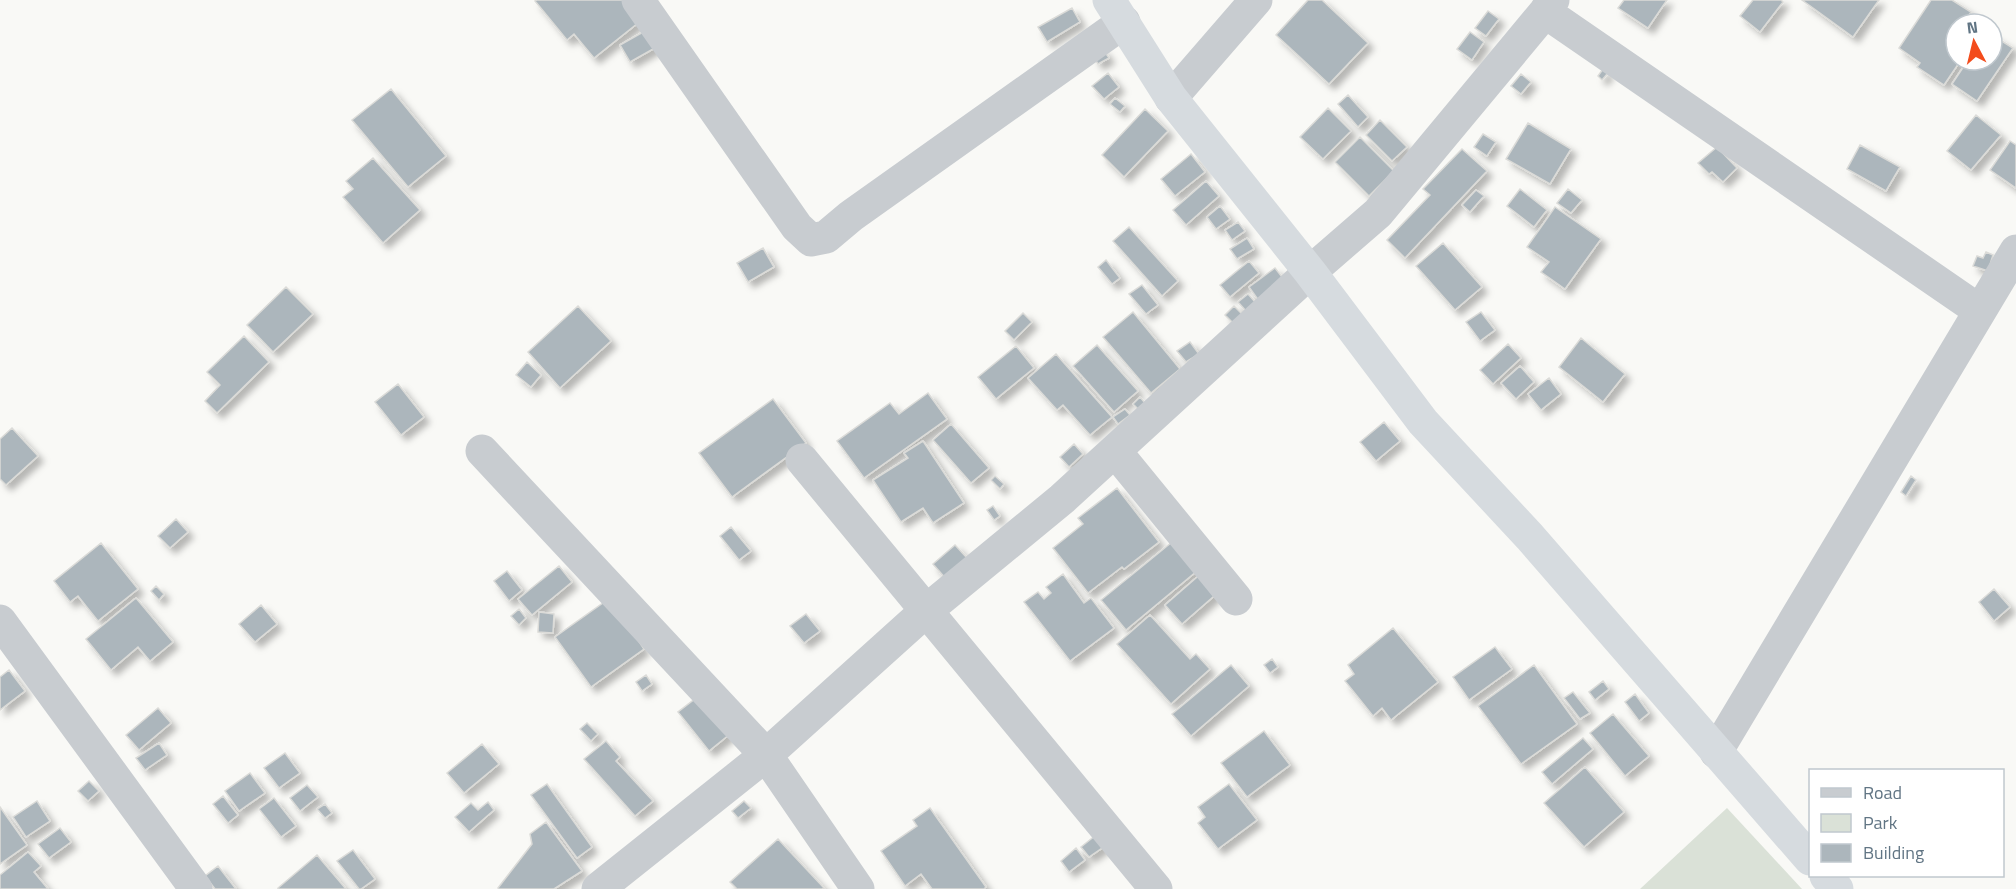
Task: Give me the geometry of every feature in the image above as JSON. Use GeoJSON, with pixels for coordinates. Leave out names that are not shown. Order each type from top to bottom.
{"type":"FeatureCollection","features":[{"type":"Feature","properties":{"kind":"highway"},"geometry":{"type":"LineString","coordinates":[[1116,11],[1171,98],[1310,272],[1423,422],[1530,537],[1809,857]]}},
{"type":"Feature","properties":{"kind":"highway"},"geometry":{"type":"LineString","coordinates":[[1827,877],[1838,889]]}},
{"type":"Feature","properties":{"kind":"street"},"geometry":{"type":"LineString","coordinates":[[638,0],[797,227],[811,240],[826,237],[1116,11]]}},
{"type":"Feature","properties":{"kind":"street"},"geometry":{"type":"LineString","coordinates":[[1171,98],[1256,0]]}},
{"type":"Feature","properties":{"kind":"street"},"geometry":{"type":"LineString","coordinates":[[598,889],[766,755],[927,610],[1062,499],[1310,272],[1378,213],[1549,6],[1980,311]]}},
{"type":"Feature","properties":{"kind":"street"},"geometry":{"type":"LineString","coordinates":[[1716,752],[2016,251]]}},
{"type":"Feature","properties":{"kind":"street"},"geometry":{"type":"LineString","coordinates":[[482,451],[766,755],[858,889]]}},
{"type":"Feature","properties":{"kind":"street"},"geometry":{"type":"LineString","coordinates":[[1115,451],[1236,599]]}},
{"type":"Feature","properties":{"kind":"street"},"geometry":{"type":"LineString","coordinates":[[802,460],[1156,889]]}},
{"type":"Feature","properties":{"kind":"street"},"geometry":{"type":"LineString","coordinates":[[0,621],[196,889]]}},
{"type":"Feature","properties":{"kind":"green space"},"geometry":{"type":"Polygon","coordinates":[[[1727,808],[1802,889],[1640,889],[1727,808]]]}},
{"type":"Feature","properties":{"kind":"building"},"geometry":{"type":"Polygon","coordinates":[[[633,0],[638,23],[594,58],[574,34],[567,40],[535,1],[633,0]]]}},
{"type":"Feature","properties":{"kind":"building"},"geometry":{"type":"Polygon","coordinates":[[[1308,0],[1322,0],[1368,43],[1329,84],[1276,35],[1308,0]]]}},
{"type":"Feature","properties":{"kind":"building"},"geometry":{"type":"Polygon","coordinates":[[[1624,0],[1667,0],[1648,28],[1618,8],[1624,0]]]}},
{"type":"Feature","properties":{"kind":"building"},"geometry":{"type":"Polygon","coordinates":[[[1753,0],[1781,0],[1783,2],[1760,32],[1740,16],[1753,0]]]}},
{"type":"Feature","properties":{"kind":"building"},"geometry":{"type":"Polygon","coordinates":[[[1802,0],[1879,0],[1853,37],[1802,0]]]}},
{"type":"Feature","properties":{"kind":"building"},"geometry":{"type":"Polygon","coordinates":[[[1931,0],[1952,0],[1971,12],[1944,12],[1944,72],[1953,72],[1944,85],[1917,67],[1920,63],[1899,48],[1931,0]]]}},
{"type":"Feature","properties":{"kind":"building"},"geometry":{"type":"Polygon","coordinates":[[[1072,8],[1080,22],[1047,42],[1038,27],[1072,8]]]}},
{"type":"Feature","properties":{"kind":"building"},"geometry":{"type":"Polygon","coordinates":[[[1488,11],[1499,19],[1486,36],[1475,28],[1488,11]]]}},
{"type":"Feature","properties":{"kind":"building"},"geometry":{"type":"Polygon","coordinates":[[[652,27],[662,44],[630,62],[620,45],[652,27]]]}},
{"type":"Feature","properties":{"kind":"building"},"geometry":{"type":"Polygon","coordinates":[[[1470,32],[1484,42],[1472,60],[1457,49],[1470,32]]]}},
{"type":"Feature","properties":{"kind":"building"},"geometry":{"type":"Polygon","coordinates":[[[2004,42],[2013,48],[2004,61],[2004,42]]]}},
{"type":"Feature","properties":{"kind":"building"},"geometry":{"type":"Polygon","coordinates":[[[1103,49],[1109,58],[1098,64],[1093,56],[1103,49]]]}},
{"type":"Feature","properties":{"kind":"building"},"geometry":{"type":"Polygon","coordinates":[[[1603,69],[1608,73],[1602,80],[1598,76],[1603,69]]]}},
{"type":"Feature","properties":{"kind":"building"},"geometry":{"type":"Polygon","coordinates":[[[1960,72],[1997,72],[1977,101],[1952,84],[1960,72]]]}},
{"type":"Feature","properties":{"kind":"building"},"geometry":{"type":"Polygon","coordinates":[[[1108,73],[1119,87],[1104,99],[1092,86],[1108,73]]]}},
{"type":"Feature","properties":{"kind":"building"},"geometry":{"type":"Polygon","coordinates":[[[1521,74],[1531,82],[1521,94],[1511,86],[1521,74]]]}},
{"type":"Feature","properties":{"kind":"building"},"geometry":{"type":"Polygon","coordinates":[[[391,89],[446,156],[408,187],[352,120],[391,89]]]}},
{"type":"Feature","properties":{"kind":"building"},"geometry":{"type":"Polygon","coordinates":[[[1348,95],[1368,117],[1358,127],[1338,104],[1348,95]]]}},
{"type":"Feature","properties":{"kind":"building"},"geometry":{"type":"Polygon","coordinates":[[[1115,98],[1125,106],[1120,112],[1110,104],[1115,98]]]}},
{"type":"Feature","properties":{"kind":"building"},"geometry":{"type":"Polygon","coordinates":[[[1328,108],[1351,131],[1323,159],[1300,137],[1328,108]]]}},
{"type":"Feature","properties":{"kind":"building"},"geometry":{"type":"Polygon","coordinates":[[[1145,109],[1168,131],[1124,177],[1102,155],[1145,109]]]}},
{"type":"Feature","properties":{"kind":"building"},"geometry":{"type":"Polygon","coordinates":[[[1976,115],[2001,135],[1971,170],[1947,151],[1976,115]]]}},
{"type":"Feature","properties":{"kind":"building"},"geometry":{"type":"Polygon","coordinates":[[[1380,120],[1407,147],[1392,161],[1366,135],[1380,120]]]}},
{"type":"Feature","properties":{"kind":"building"},"geometry":{"type":"Polygon","coordinates":[[[1528,123],[1571,149],[1550,184],[1506,159],[1528,123]]]}},
{"type":"Feature","properties":{"kind":"building"},"geometry":{"type":"Polygon","coordinates":[[[1483,134],[1496,142],[1487,156],[1474,147],[1483,134]]]}},
{"type":"Feature","properties":{"kind":"building"},"geometry":{"type":"Polygon","coordinates":[[[1360,137],[1394,171],[1369,196],[1335,162],[1360,137]]]}},
{"type":"Feature","properties":{"kind":"building"},"geometry":{"type":"Polygon","coordinates":[[[2010,141],[2016,145],[2016,188],[1990,170],[2010,141]]]}},
{"type":"Feature","properties":{"kind":"building"},"geometry":{"type":"Polygon","coordinates":[[[1860,145],[1900,167],[1886,191],[1847,169],[1860,145]]]}},
{"type":"Feature","properties":{"kind":"building"},"geometry":{"type":"Polygon","coordinates":[[[1717,147],[1737,168],[1723,182],[1712,172],[1709,174],[1698,163],[1717,147]]]}},
{"type":"Feature","properties":{"kind":"building"},"geometry":{"type":"Polygon","coordinates":[[[1462,149],[1487,171],[1405,258],[1387,240],[1430,195],[1423,189],[1462,149]]]}},
{"type":"Feature","properties":{"kind":"building"},"geometry":{"type":"Polygon","coordinates":[[[1191,154],[1205,172],[1175,196],[1161,179],[1191,154]]]}},
{"type":"Feature","properties":{"kind":"building"},"geometry":{"type":"Polygon","coordinates":[[[373,158],[420,210],[383,243],[343,197],[353,189],[346,181],[373,158]]]}},
{"type":"Feature","properties":{"kind":"building"},"geometry":{"type":"Polygon","coordinates":[[[1206,181],[1219,196],[1186,225],[1173,210],[1206,181]]]}},
{"type":"Feature","properties":{"kind":"building"},"geometry":{"type":"Polygon","coordinates":[[[1520,189],[1547,210],[1534,227],[1507,206],[1520,189]]]}},
{"type":"Feature","properties":{"kind":"building"},"geometry":{"type":"Polygon","coordinates":[[[1568,189],[1582,200],[1571,213],[1557,203],[1568,189]]]}},
{"type":"Feature","properties":{"kind":"building"},"geometry":{"type":"Polygon","coordinates":[[[1476,190],[1484,196],[1470,212],[1462,205],[1476,190]]]}},
{"type":"Feature","properties":{"kind":"building"},"geometry":{"type":"Polygon","coordinates":[[[1220,206],[1230,219],[1216,229],[1207,217],[1220,206]]]}},
{"type":"Feature","properties":{"kind":"building"},"geometry":{"type":"Polygon","coordinates":[[[1555,207],[1601,239],[1565,289],[1541,272],[1549,262],[1527,247],[1555,207]]]}},
{"type":"Feature","properties":{"kind":"building"},"geometry":{"type":"Polygon","coordinates":[[[1238,222],[1245,231],[1232,240],[1225,230],[1238,222]]]}},
{"type":"Feature","properties":{"kind":"building"},"geometry":{"type":"Polygon","coordinates":[[[1129,227],[1178,281],[1162,296],[1113,241],[1129,227]]]}},
{"type":"Feature","properties":{"kind":"building"},"geometry":{"type":"Polygon","coordinates":[[[1247,238],[1254,249],[1237,259],[1230,249],[1247,238]]]}},
{"type":"Feature","properties":{"kind":"building"},"geometry":{"type":"Polygon","coordinates":[[[1443,243],[1482,287],[1455,310],[1416,266],[1443,243]]]}},
{"type":"Feature","properties":{"kind":"building"},"geometry":{"type":"Polygon","coordinates":[[[763,248],[774,267],[748,282],[737,263],[763,248]]]}},
{"type":"Feature","properties":{"kind":"building"},"geometry":{"type":"Polygon","coordinates":[[[1986,252],[1993,255],[1988,271],[1973,266],[1977,256],[1983,258],[1986,252]]]}},
{"type":"Feature","properties":{"kind":"building"},"geometry":{"type":"Polygon","coordinates":[[[1106,260],[1120,278],[1112,284],[1098,267],[1106,260]]]}},
{"type":"Feature","properties":{"kind":"building"},"geometry":{"type":"Polygon","coordinates":[[[1249,261],[1259,273],[1230,297],[1220,285],[1249,261]]]}},
{"type":"Feature","properties":{"kind":"building"},"geometry":{"type":"Polygon","coordinates":[[[1275,268],[1286,282],[1259,301],[1249,287],[1275,268]]]}},
{"type":"Feature","properties":{"kind":"building"},"geometry":{"type":"Polygon","coordinates":[[[1142,285],[1158,305],[1146,314],[1129,294],[1142,285]]]}},
{"type":"Feature","properties":{"kind":"building"},"geometry":{"type":"Polygon","coordinates":[[[286,287],[313,314],[273,352],[247,325],[286,287]]]}},
{"type":"Feature","properties":{"kind":"building"},"geometry":{"type":"Polygon","coordinates":[[[1248,294],[1256,303],[1246,311],[1238,302],[1248,294]]]}},
{"type":"Feature","properties":{"kind":"building"},"geometry":{"type":"Polygon","coordinates":[[[578,306],[611,341],[560,388],[528,352],[578,306]]]}},
{"type":"Feature","properties":{"kind":"building"},"geometry":{"type":"Polygon","coordinates":[[[1234,306],[1242,314],[1233,323],[1225,315],[1234,306]]]}},
{"type":"Feature","properties":{"kind":"building"},"geometry":{"type":"Polygon","coordinates":[[[1133,312],[1180,369],[1151,393],[1103,337],[1133,312]]]}},
{"type":"Feature","properties":{"kind":"building"},"geometry":{"type":"Polygon","coordinates":[[[1481,312],[1495,330],[1480,341],[1466,322],[1481,312]]]}},
{"type":"Feature","properties":{"kind":"building"},"geometry":{"type":"Polygon","coordinates":[[[1023,313],[1032,322],[1014,340],[1005,331],[1023,313]]]}},
{"type":"Feature","properties":{"kind":"building"},"geometry":{"type":"Polygon","coordinates":[[[244,336],[269,362],[217,413],[205,401],[220,385],[207,372],[244,336]]]}},
{"type":"Feature","properties":{"kind":"building"},"geometry":{"type":"Polygon","coordinates":[[[1581,338],[1625,374],[1603,402],[1559,367],[1581,338]]]}},
{"type":"Feature","properties":{"kind":"building"},"geometry":{"type":"Polygon","coordinates":[[[1190,342],[1199,354],[1186,362],[1177,351],[1190,342]]]}},
{"type":"Feature","properties":{"kind":"building"},"geometry":{"type":"Polygon","coordinates":[[[1508,344],[1521,358],[1493,384],[1480,370],[1508,344]]]}},
{"type":"Feature","properties":{"kind":"building"},"geometry":{"type":"Polygon","coordinates":[[[1097,345],[1138,391],[1114,412],[1073,366],[1097,345]]]}},
{"type":"Feature","properties":{"kind":"building"},"geometry":{"type":"Polygon","coordinates":[[[1016,346],[1034,368],[996,399],[978,377],[1016,346]]]}},
{"type":"Feature","properties":{"kind":"building"},"geometry":{"type":"Polygon","coordinates":[[[1056,354],[1112,417],[1090,435],[1063,405],[1057,410],[1028,378],[1056,354]]]}},
{"type":"Feature","properties":{"kind":"building"},"geometry":{"type":"Polygon","coordinates":[[[527,362],[541,375],[531,387],[516,375],[527,362]]]}},
{"type":"Feature","properties":{"kind":"building"},"geometry":{"type":"Polygon","coordinates":[[[1520,366],[1534,382],[1516,399],[1501,383],[1520,366]]]}},
{"type":"Feature","properties":{"kind":"building"},"geometry":{"type":"Polygon","coordinates":[[[1549,378],[1561,394],[1541,410],[1528,394],[1549,378]]]}},
{"type":"Feature","properties":{"kind":"building"},"geometry":{"type":"Polygon","coordinates":[[[398,384],[424,417],[401,435],[375,402],[398,384]]]}},
{"type":"Feature","properties":{"kind":"building"},"geometry":{"type":"Polygon","coordinates":[[[928,393],[947,419],[864,478],[837,441],[890,403],[899,414],[928,393]]]}},
{"type":"Feature","properties":{"kind":"building"},"geometry":{"type":"Polygon","coordinates":[[[1140,397],[1145,403],[1138,409],[1133,404],[1140,397]]]}},
{"type":"Feature","properties":{"kind":"building"},"geometry":{"type":"Polygon","coordinates":[[[773,399],[806,443],[732,497],[699,453],[773,399]]]}},
{"type":"Feature","properties":{"kind":"building"},"geometry":{"type":"Polygon","coordinates":[[[1125,409],[1130,415],[1118,424],[1113,417],[1125,409]]]}},
{"type":"Feature","properties":{"kind":"building"},"geometry":{"type":"Polygon","coordinates":[[[1384,422],[1400,441],[1376,461],[1360,442],[1384,422]]]}},
{"type":"Feature","properties":{"kind":"building"},"geometry":{"type":"Polygon","coordinates":[[[951,424],[989,468],[971,483],[933,440],[951,424]]]}},
{"type":"Feature","properties":{"kind":"building"},"geometry":{"type":"Polygon","coordinates":[[[12,428],[38,456],[6,485],[0,479],[0,439],[12,428]]]}},
{"type":"Feature","properties":{"kind":"building"},"geometry":{"type":"Polygon","coordinates":[[[923,441],[964,503],[933,523],[923,508],[901,522],[873,480],[908,458],[904,453],[923,441]]]}},
{"type":"Feature","properties":{"kind":"building"},"geometry":{"type":"Polygon","coordinates":[[[1074,444],[1083,454],[1069,467],[1060,457],[1074,444]]]}},
{"type":"Feature","properties":{"kind":"building"},"geometry":{"type":"Polygon","coordinates":[[[995,476],[1004,484],[1000,489],[991,480],[995,476]]]}},
{"type":"Feature","properties":{"kind":"building"},"geometry":{"type":"Polygon","coordinates":[[[1911,476],[1916,480],[1906,496],[1901,492],[1911,476]]]}},
{"type":"Feature","properties":{"kind":"building"},"geometry":{"type":"Polygon","coordinates":[[[1117,488],[1159,542],[1088,593],[1053,548],[1083,524],[1078,518],[1117,488]]]}},
{"type":"Feature","properties":{"kind":"building"},"geometry":{"type":"Polygon","coordinates":[[[993,506],[1000,516],[994,520],[987,510],[993,506]]]}},
{"type":"Feature","properties":{"kind":"building"},"geometry":{"type":"Polygon","coordinates":[[[176,519],[188,532],[170,548],[158,536],[176,519]]]}},
{"type":"Feature","properties":{"kind":"building"},"geometry":{"type":"Polygon","coordinates":[[[731,527],[751,551],[739,560],[720,536],[731,527]]]}},
{"type":"Feature","properties":{"kind":"building"},"geometry":{"type":"Polygon","coordinates":[[[1172,542],[1197,571],[1126,630],[1101,600],[1172,542]]]}},
{"type":"Feature","properties":{"kind":"building"},"geometry":{"type":"Polygon","coordinates":[[[101,543],[138,589],[98,621],[78,596],[70,602],[54,581],[101,543]]]}},
{"type":"Feature","properties":{"kind":"building"},"geometry":{"type":"Polygon","coordinates":[[[955,545],[968,559],[946,579],[933,564],[955,545]]]}},
{"type":"Feature","properties":{"kind":"building"},"geometry":{"type":"Polygon","coordinates":[[[559,566],[572,582],[532,615],[518,599],[559,566]]]}},
{"type":"Feature","properties":{"kind":"building"},"geometry":{"type":"Polygon","coordinates":[[[507,571],[522,590],[509,601],[494,581],[507,571]]]}},
{"type":"Feature","properties":{"kind":"building"},"geometry":{"type":"Polygon","coordinates":[[[1204,571],[1221,590],[1182,624],[1165,605],[1204,571]]]}},
{"type":"Feature","properties":{"kind":"building"},"geometry":{"type":"Polygon","coordinates":[[[1063,574],[1084,603],[1091,598],[1114,628],[1070,661],[1024,602],[1038,592],[1044,599],[1051,593],[1046,587],[1063,574]]]}},
{"type":"Feature","properties":{"kind":"building"},"geometry":{"type":"Polygon","coordinates":[[[156,586],[164,594],[159,600],[151,591],[156,586]]]}},
{"type":"Feature","properties":{"kind":"building"},"geometry":{"type":"Polygon","coordinates":[[[1994,589],[2010,607],[1994,621],[1979,602],[1994,589]]]}},
{"type":"Feature","properties":{"kind":"building"},"geometry":{"type":"Polygon","coordinates":[[[136,598],[173,642],[150,661],[138,647],[111,670],[86,639],[136,598]]]}},
{"type":"Feature","properties":{"kind":"building"},"geometry":{"type":"Polygon","coordinates":[[[610,598],[644,649],[591,687],[555,637],[610,598]]]}},
{"type":"Feature","properties":{"kind":"building"},"geometry":{"type":"Polygon","coordinates":[[[261,605],[277,624],[255,642],[239,624],[261,605]]]}},
{"type":"Feature","properties":{"kind":"building"},"geometry":{"type":"Polygon","coordinates":[[[519,609],[526,618],[519,625],[511,616],[519,609]]]}},
{"type":"Feature","properties":{"kind":"building"},"geometry":{"type":"Polygon","coordinates":[[[539,612],[554,614],[553,633],[538,632],[539,612]]]}},
{"type":"Feature","properties":{"kind":"building"},"geometry":{"type":"Polygon","coordinates":[[[806,614],[820,631],[804,643],[790,626],[806,614]]]}},
{"type":"Feature","properties":{"kind":"building"},"geometry":{"type":"Polygon","coordinates":[[[1150,615],[1190,659],[1196,654],[1210,669],[1171,704],[1117,644],[1150,615]]]}},
{"type":"Feature","properties":{"kind":"building"},"geometry":{"type":"Polygon","coordinates":[[[1393,628],[1438,682],[1391,720],[1382,708],[1373,716],[1345,681],[1354,674],[1348,665],[1393,628]]]}},
{"type":"Feature","properties":{"kind":"building"},"geometry":{"type":"Polygon","coordinates":[[[1495,647],[1512,669],[1469,700],[1453,677],[1495,647]]]}},
{"type":"Feature","properties":{"kind":"building"},"geometry":{"type":"Polygon","coordinates":[[[1272,659],[1278,667],[1270,673],[1264,665],[1272,659]]]}},
{"type":"Feature","properties":{"kind":"building"},"geometry":{"type":"Polygon","coordinates":[[[1231,665],[1249,686],[1191,736],[1172,714],[1231,665]]]}},
{"type":"Feature","properties":{"kind":"building"},"geometry":{"type":"Polygon","coordinates":[[[1534,665],[1577,724],[1521,764],[1478,706],[1534,665]]]}},
{"type":"Feature","properties":{"kind":"building"},"geometry":{"type":"Polygon","coordinates":[[[9,670],[25,691],[0,710],[0,677],[9,670]]]}},
{"type":"Feature","properties":{"kind":"building"},"geometry":{"type":"Polygon","coordinates":[[[646,675],[652,684],[642,691],[636,682],[646,675]]]}},
{"type":"Feature","properties":{"kind":"building"},"geometry":{"type":"Polygon","coordinates":[[[1603,681],[1609,689],[1595,700],[1589,692],[1603,681]]]}},
{"type":"Feature","properties":{"kind":"building"},"geometry":{"type":"Polygon","coordinates":[[[1573,692],[1590,713],[1580,719],[1564,698],[1573,692]]]}},
{"type":"Feature","properties":{"kind":"building"},"geometry":{"type":"Polygon","coordinates":[[[1635,694],[1649,713],[1639,721],[1625,702],[1635,694]]]}},
{"type":"Feature","properties":{"kind":"building"},"geometry":{"type":"Polygon","coordinates":[[[700,695],[730,734],[709,751],[678,712],[700,695]]]}},
{"type":"Feature","properties":{"kind":"building"},"geometry":{"type":"Polygon","coordinates":[[[158,708],[171,723],[139,750],[126,735],[158,708]]]}},
{"type":"Feature","properties":{"kind":"building"},"geometry":{"type":"Polygon","coordinates":[[[1613,714],[1649,756],[1625,776],[1590,733],[1613,714]]]}},
{"type":"Feature","properties":{"kind":"building"},"geometry":{"type":"Polygon","coordinates":[[[587,723],[598,734],[591,741],[580,729],[587,723]]]}},
{"type":"Feature","properties":{"kind":"building"},"geometry":{"type":"Polygon","coordinates":[[[1264,731],[1290,765],[1247,797],[1221,763],[1264,731]]]}},
{"type":"Feature","properties":{"kind":"building"},"geometry":{"type":"Polygon","coordinates":[[[1583,738],[1593,749],[1552,784],[1542,772],[1583,738]]]}},
{"type":"Feature","properties":{"kind":"building"},"geometry":{"type":"Polygon","coordinates":[[[606,741],[620,757],[616,761],[653,801],[635,816],[584,759],[606,741]]]}},
{"type":"Feature","properties":{"kind":"building"},"geometry":{"type":"Polygon","coordinates":[[[159,743],[167,755],[145,770],[136,758],[159,743]]]}},
{"type":"Feature","properties":{"kind":"building"},"geometry":{"type":"Polygon","coordinates":[[[482,744],[499,764],[464,793],[447,773],[482,744]]]}},
{"type":"Feature","properties":{"kind":"building"},"geometry":{"type":"Polygon","coordinates":[[[285,753],[300,773],[279,788],[264,768],[285,753]]]}},
{"type":"Feature","properties":{"kind":"building"},"geometry":{"type":"Polygon","coordinates":[[[1585,767],[1624,812],[1584,847],[1544,803],[1585,767]]]}},
{"type":"Feature","properties":{"kind":"building"},"geometry":{"type":"Polygon","coordinates":[[[250,773],[265,793],[239,811],[225,791],[250,773]]]}},
{"type":"Feature","properties":{"kind":"building"},"geometry":{"type":"Polygon","coordinates":[[[89,781],[99,791],[88,801],[78,791],[89,781]]]}},
{"type":"Feature","properties":{"kind":"building"},"geometry":{"type":"Polygon","coordinates":[[[547,784],[592,847],[577,858],[531,795],[547,784]]]}},
{"type":"Feature","properties":{"kind":"building"},"geometry":{"type":"Polygon","coordinates":[[[1229,784],[1257,820],[1218,849],[1198,823],[1205,817],[1198,807],[1229,784]]]}},
{"type":"Feature","properties":{"kind":"building"},"geometry":{"type":"Polygon","coordinates":[[[307,785],[318,797],[300,811],[290,798],[307,785]]]}},
{"type":"Feature","properties":{"kind":"building"},"geometry":{"type":"Polygon","coordinates":[[[223,796],[238,815],[228,823],[213,804],[223,796]]]}},
{"type":"Feature","properties":{"kind":"building"},"geometry":{"type":"Polygon","coordinates":[[[274,798],[296,826],[281,837],[259,809],[274,798]]]}},
{"type":"Feature","properties":{"kind":"building"},"geometry":{"type":"Polygon","coordinates":[[[37,801],[50,821],[26,837],[13,817],[37,801]]]}},
{"type":"Feature","properties":{"kind":"building"},"geometry":{"type":"Polygon","coordinates":[[[744,801],[751,808],[738,818],[732,811],[744,801]]]}},
{"type":"Feature","properties":{"kind":"building"},"geometry":{"type":"Polygon","coordinates":[[[488,802],[494,810],[469,832],[455,817],[471,803],[478,810],[488,802]]]}},
{"type":"Feature","properties":{"kind":"building"},"geometry":{"type":"Polygon","coordinates":[[[325,804],[332,813],[325,818],[317,809],[325,804]]]}},
{"type":"Feature","properties":{"kind":"building"},"geometry":{"type":"Polygon","coordinates":[[[0,807],[27,845],[0,864],[0,807]]]}},
{"type":"Feature","properties":{"kind":"building"},"geometry":{"type":"Polygon","coordinates":[[[930,808],[986,887],[984,889],[932,889],[921,874],[905,886],[881,851],[917,826],[913,820],[930,808]]]}},
{"type":"Feature","properties":{"kind":"building"},"geometry":{"type":"Polygon","coordinates":[[[546,822],[582,871],[554,889],[499,889],[532,844],[530,834],[546,822]]]}},
{"type":"Feature","properties":{"kind":"building"},"geometry":{"type":"Polygon","coordinates":[[[60,828],[71,842],[49,858],[38,844],[60,828]]]}},
{"type":"Feature","properties":{"kind":"building"},"geometry":{"type":"Polygon","coordinates":[[[1096,835],[1105,846],[1089,857],[1081,847],[1096,835]]]}},
{"type":"Feature","properties":{"kind":"building"},"geometry":{"type":"Polygon","coordinates":[[[778,839],[824,888],[737,889],[730,882],[778,839]]]}},
{"type":"Feature","properties":{"kind":"building"},"geometry":{"type":"Polygon","coordinates":[[[1076,848],[1085,860],[1069,872],[1061,861],[1076,848]]]}},
{"type":"Feature","properties":{"kind":"building"},"geometry":{"type":"Polygon","coordinates":[[[353,850],[375,879],[361,889],[337,861],[353,850]]]}},
{"type":"Feature","properties":{"kind":"building"},"geometry":{"type":"Polygon","coordinates":[[[28,852],[41,866],[34,872],[48,889],[0,889],[0,875],[28,852]]]}},
{"type":"Feature","properties":{"kind":"building"},"geometry":{"type":"Polygon","coordinates":[[[317,855],[346,889],[278,889],[278,888],[317,855]]]}},
{"type":"Feature","properties":{"kind":"building"},"geometry":{"type":"Polygon","coordinates":[[[218,866],[236,889],[215,889],[205,876],[218,866]]]}}]}
